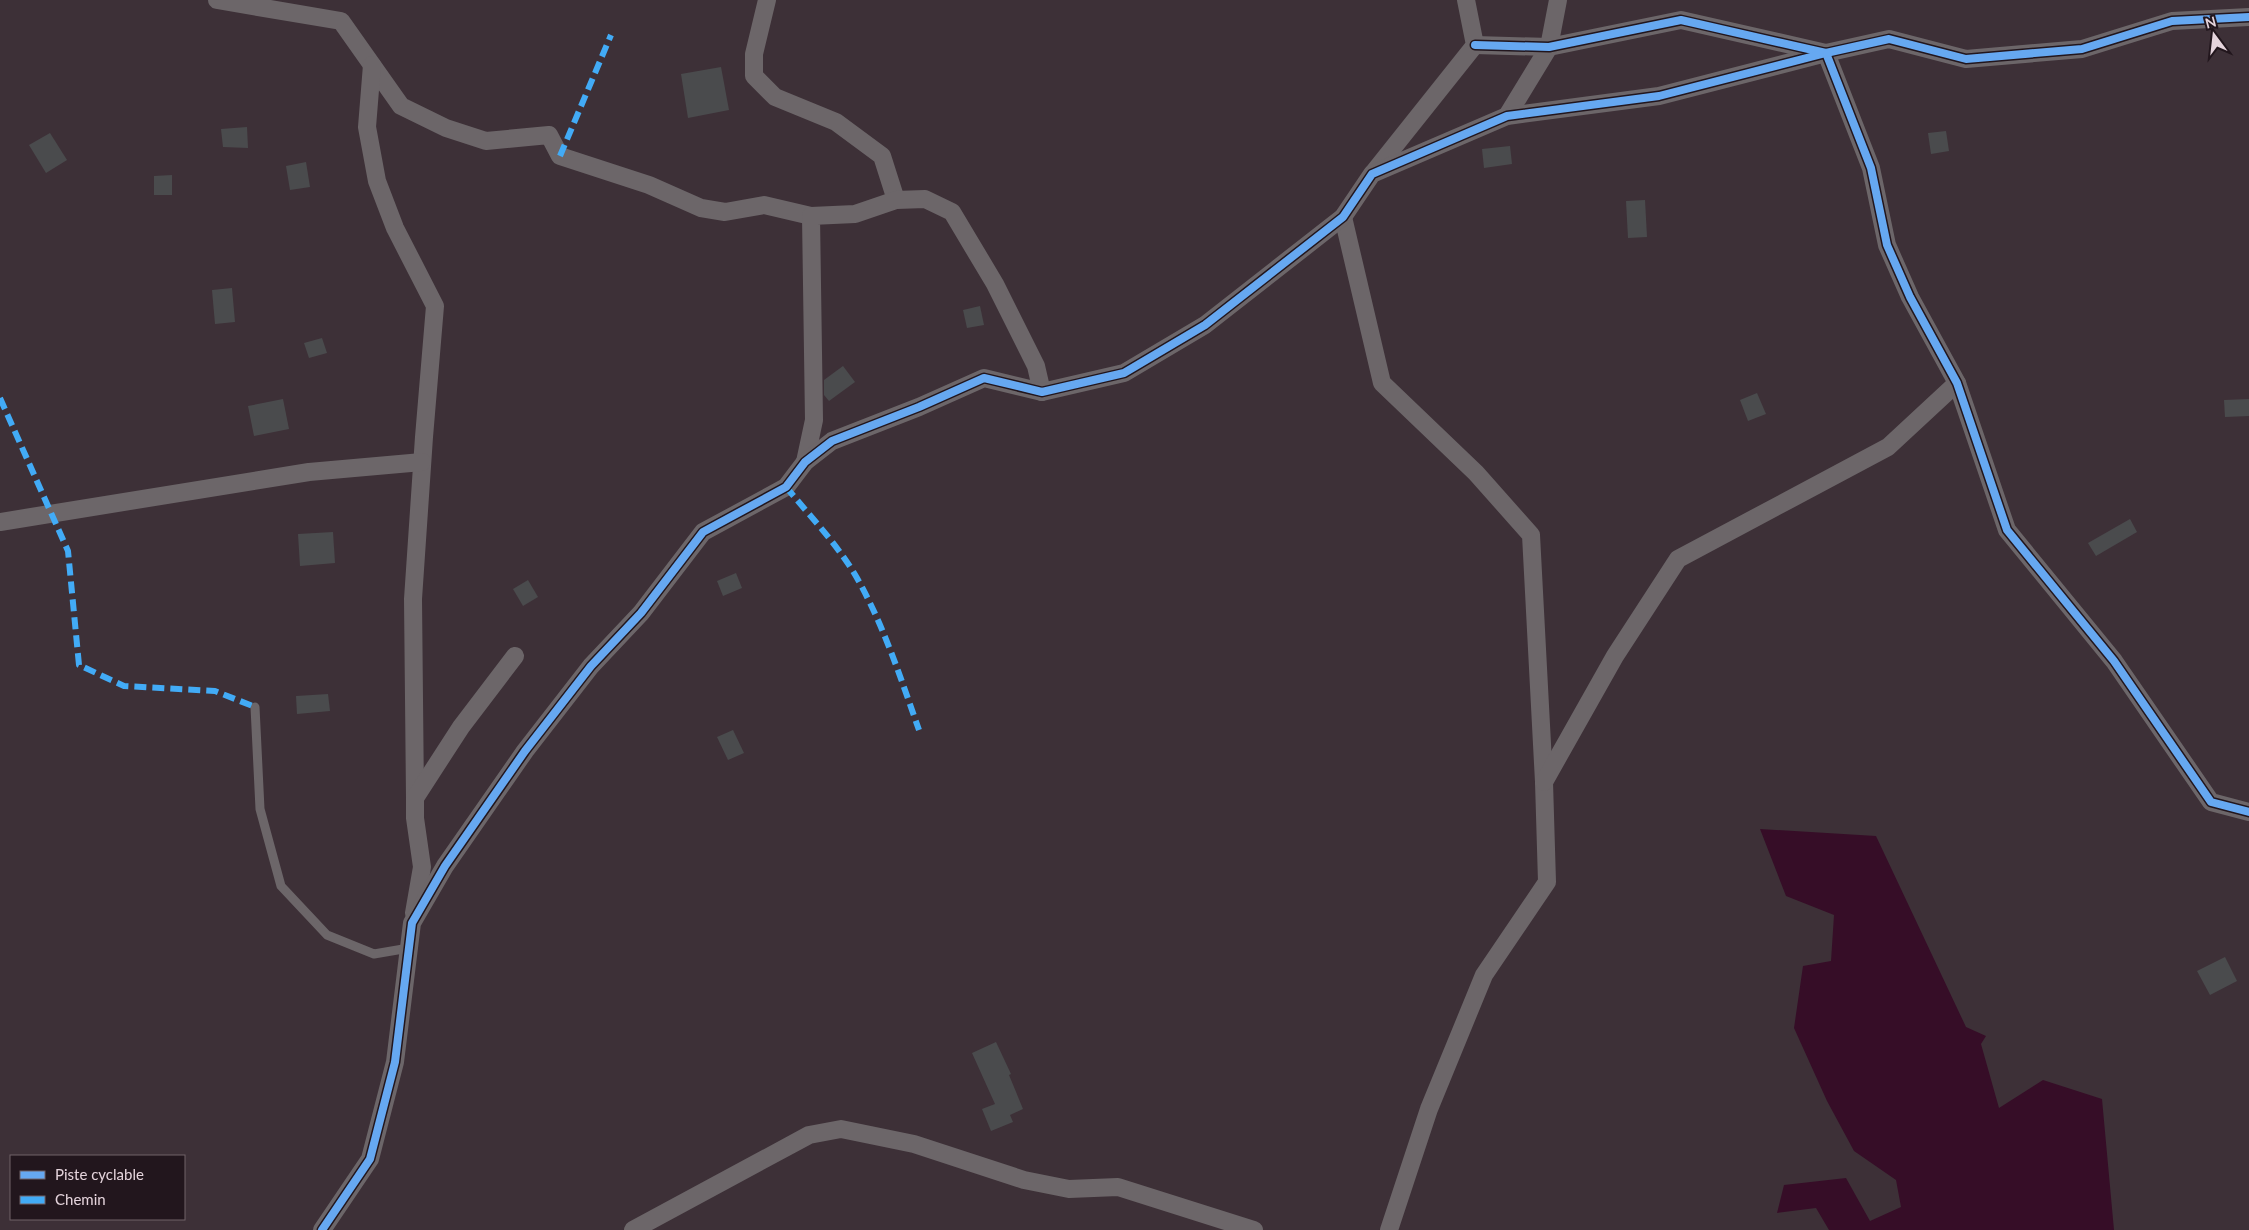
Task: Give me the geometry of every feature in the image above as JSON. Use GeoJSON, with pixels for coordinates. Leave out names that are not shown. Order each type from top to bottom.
{"type":"FeatureCollection","features":[{"type":"Feature","properties":{"kind":"street"},"geometry":{"type":"LineString","coordinates":[[218,0],[341,21],[401,106],[446,128],[486,141],[549,135],[560,156],[649,185],[701,208],[725,212],[764,205],[811,216],[856,214],[896,200],[925,199],[952,212],[995,284],[1036,366],[1042,392]]}},
{"type":"Feature","properties":{"kind":"street"},"geometry":{"type":"LineString","coordinates":[[767,0],[754,54],[754,76],[775,97],[836,122],[882,156],[896,200]]}},
{"type":"Feature","properties":{"kind":"street"},"geometry":{"type":"LineString","coordinates":[[412,923],[445,866],[525,751],[592,666],[641,613],[703,532],[786,487],[805,462],[832,441],[919,407],[984,378],[1042,392],[1124,372],[1205,326],[1344,218],[1372,174],[1475,45],[1466,0]]}},
{"type":"Feature","properties":{"kind":"street"},"geometry":{"type":"LineString","coordinates":[[1507,116],[1549,46],[1558,0]]}},
{"type":"Feature","properties":{"kind":"street"},"geometry":{"type":"LineString","coordinates":[[1372,174],[1507,116],[1659,96],[1826,53],[1889,39],[1966,59],[2082,49],[2172,21],[2249,17]]}},
{"type":"Feature","properties":{"kind":"street"},"geometry":{"type":"LineString","coordinates":[[1475,45],[1549,46],[1681,20],[1826,53]]}},
{"type":"Feature","properties":{"kind":"street"},"geometry":{"type":"LineString","coordinates":[[1826,53],[1871,168],[1887,245],[1910,297],[1957,383],[2007,530],[2114,661],[2211,802],[2249,812]]}},
{"type":"Feature","properties":{"kind":"street"},"geometry":{"type":"LineString","coordinates":[[322,1230],[370,1160],[395,1062],[412,923],[422,867],[415,818],[414,599],[422,462],[435,306],[395,228],[377,181],[367,127],[372,65]]}},
{"type":"Feature","properties":{"kind":"street"},"geometry":{"type":"LineString","coordinates":[[805,462],[814,420],[811,216]]}},
{"type":"Feature","properties":{"kind":"street"},"geometry":{"type":"LineString","coordinates":[[1344,218],[1382,383],[1476,473],[1531,535],[1544,782],[1547,882],[1484,974],[1429,1109],[1389,1230]]}},
{"type":"Feature","properties":{"kind":"street"},"geometry":{"type":"LineString","coordinates":[[1544,782],[1615,656],[1678,558],[1888,447],[1957,383]]}},
{"type":"Feature","properties":{"kind":"street"},"geometry":{"type":"LineString","coordinates":[[0,522],[309,472],[422,462]]}},
{"type":"Feature","properties":{"kind":"street"},"geometry":{"type":"LineString","coordinates":[[415,798],[462,728],[515,656]]}},
{"type":"Feature","properties":{"kind":"street"},"geometry":{"type":"LineString","coordinates":[[633,1230],[809,1135],[841,1129],[914,1144],[1024,1180],[1069,1189],[1118,1187],[1254,1230]]}},
{"type":"Feature","properties":{"kind":"lane"},"geometry":{"type":"LineString","coordinates":[[254,707],[260,809],[281,886],[327,935],[374,954],[409,948]]}},
{"type":"Feature","properties":{"kind":"shaded area"},"geometry":{"type":"Polygon","coordinates":[[[1760,829],[1876,836],[1966,1027],[1986,1036],[1981,1044],[1999,1108],[2043,1080],[2102,1099],[2114,1230],[1829,1230],[1816,1208],[1777,1213],[1784,1185],[1846,1178],[1870,1221],[1901,1207],[1896,1180],[1854,1151],[1827,1101],[1794,1028],[1803,966],[1831,961],[1834,915],[1786,896],[1760,829]]]}},
{"type":"Feature","properties":{"kind":"building"},"geometry":{"type":"Polygon","coordinates":[[[721,67],[729,110],[688,118],[681,74],[721,67]]]}},
{"type":"Feature","properties":{"kind":"building"},"geometry":{"type":"Polygon","coordinates":[[[247,127],[248,148],[223,147],[221,129],[247,127]]]}},
{"type":"Feature","properties":{"kind":"building"},"geometry":{"type":"Polygon","coordinates":[[[1946,131],[1949,151],[1931,154],[1928,133],[1946,131]]]}},
{"type":"Feature","properties":{"kind":"building"},"geometry":{"type":"Polygon","coordinates":[[[50,133],[67,160],[46,173],[29,145],[50,133]]]}},
{"type":"Feature","properties":{"kind":"building"},"geometry":{"type":"Polygon","coordinates":[[[1510,146],[1512,164],[1484,168],[1482,149],[1510,146]]]}},
{"type":"Feature","properties":{"kind":"building"},"geometry":{"type":"Polygon","coordinates":[[[306,162],[310,187],[290,190],[286,166],[306,162]]]}},
{"type":"Feature","properties":{"kind":"building"},"geometry":{"type":"Polygon","coordinates":[[[172,175],[172,195],[154,195],[154,176],[172,175]]]}},
{"type":"Feature","properties":{"kind":"building"},"geometry":{"type":"Polygon","coordinates":[[[1645,200],[1647,237],[1628,238],[1626,201],[1645,200]]]}},
{"type":"Feature","properties":{"kind":"building"},"geometry":{"type":"Polygon","coordinates":[[[232,288],[235,322],[215,324],[212,290],[232,288]]]}},
{"type":"Feature","properties":{"kind":"building"},"geometry":{"type":"Polygon","coordinates":[[[980,306],[984,325],[967,328],[963,310],[980,306]]]}},
{"type":"Feature","properties":{"kind":"building"},"geometry":{"type":"Polygon","coordinates":[[[322,338],[327,353],[309,358],[304,343],[322,338]]]}},
{"type":"Feature","properties":{"kind":"building"},"geometry":{"type":"Polygon","coordinates":[[[843,366],[855,382],[829,401],[824,395],[824,380],[843,366]]]}},
{"type":"Feature","properties":{"kind":"building"},"geometry":{"type":"Polygon","coordinates":[[[1757,393],[1766,414],[1748,421],[1740,400],[1757,393]]]}},
{"type":"Feature","properties":{"kind":"building"},"geometry":{"type":"Polygon","coordinates":[[[283,399],[289,429],[254,436],[248,406],[283,399]]]}},
{"type":"Feature","properties":{"kind":"building"},"geometry":{"type":"Polygon","coordinates":[[[2249,399],[2249,416],[2225,417],[2224,400],[2249,399]]]}},
{"type":"Feature","properties":{"kind":"building"},"geometry":{"type":"Polygon","coordinates":[[[2130,519],[2137,532],[2096,556],[2088,543],[2130,519]]]}},
{"type":"Feature","properties":{"kind":"building"},"geometry":{"type":"Polygon","coordinates":[[[333,532],[335,563],[300,566],[298,534],[333,532]]]}},
{"type":"Feature","properties":{"kind":"building"},"geometry":{"type":"Polygon","coordinates":[[[736,573],[742,588],[723,596],[717,581],[736,573]]]}},
{"type":"Feature","properties":{"kind":"building"},"geometry":{"type":"Polygon","coordinates":[[[528,580],[538,597],[523,606],[513,589],[528,580]]]}},
{"type":"Feature","properties":{"kind":"building"},"geometry":{"type":"Polygon","coordinates":[[[328,694],[330,711],[297,714],[296,696],[328,694]]]}},
{"type":"Feature","properties":{"kind":"building"},"geometry":{"type":"Polygon","coordinates":[[[733,730],[744,753],[728,760],[717,737],[733,730]]]}},
{"type":"Feature","properties":{"kind":"building"},"geometry":{"type":"Polygon","coordinates":[[[2225,957],[2237,981],[2210,995],[2197,971],[2225,957]]]}},
{"type":"Feature","properties":{"kind":"building"},"geometry":{"type":"Polygon","coordinates":[[[996,1042],[1011,1074],[1009,1075],[1023,1109],[1010,1115],[1013,1122],[991,1131],[982,1109],[995,1104],[972,1053],[996,1042]]]}},
{"type":"Feature","properties":{"kind":"marked path"},"geometry":{"type":"LineString","coordinates":[[560,156],[611,35]]}},
{"type":"Feature","properties":{"kind":"marked path"},"geometry":{"type":"LineString","coordinates":[[0,398],[68,551],[79,665],[124,686],[215,691],[255,707]]}},
{"type":"Feature","properties":{"kind":"marked path"},"geometry":{"type":"LineString","coordinates":[[786,487],[833,542],[867,596],[899,672],[919,730]]}},
{"type":"Feature","properties":{"kind":"cycle path"},"geometry":{"type":"LineString","coordinates":[[322,1230],[370,1159],[395,1062],[412,923],[445,866],[525,751],[591,666],[641,613],[703,532],[786,487],[805,462],[832,441],[919,407],[984,378],[1042,392],[1124,373],[1205,325],[1343,217],[1372,174],[1507,116],[1659,96],[1826,53],[1889,39],[1966,59],[2082,49],[2172,21],[2249,17]]}},
{"type":"Feature","properties":{"kind":"cycle path"},"geometry":{"type":"LineString","coordinates":[[1475,45],[1549,47],[1681,20],[1826,53],[1871,168],[1887,245],[1910,297],[1957,383],[2007,530],[2114,661],[2211,802],[2249,812]]}}]}
